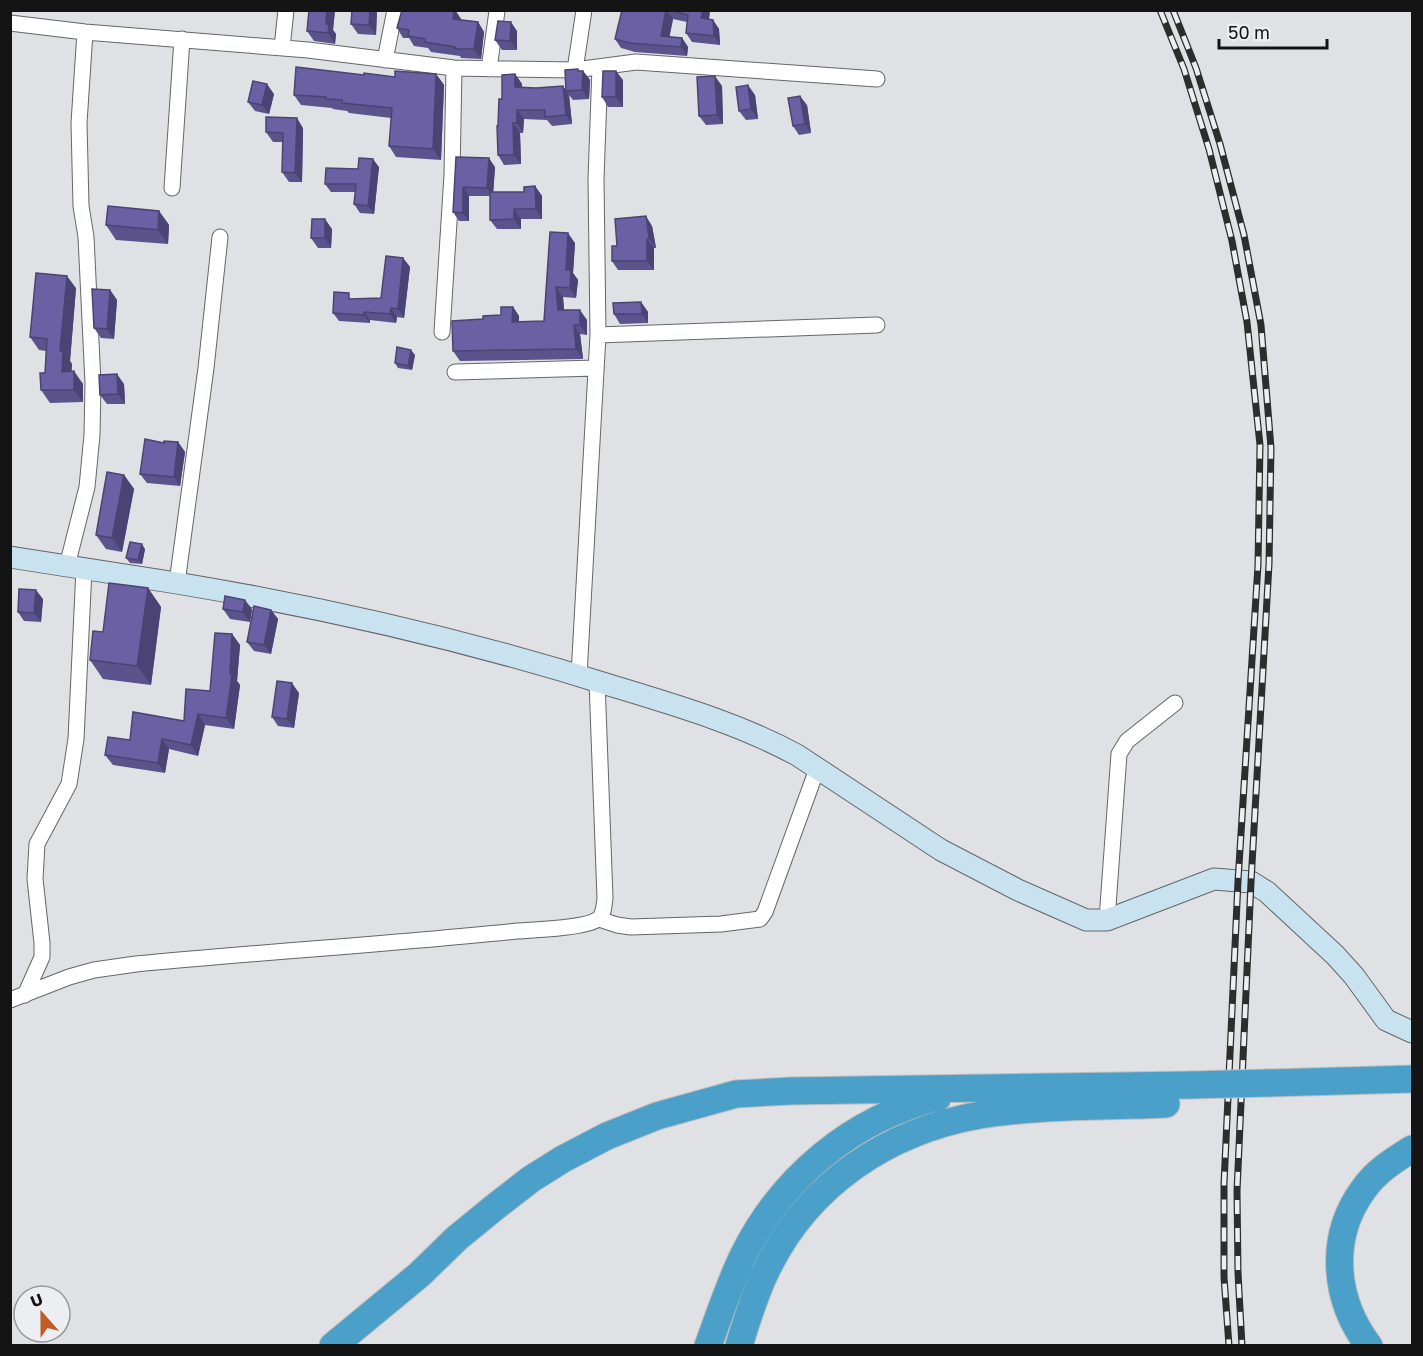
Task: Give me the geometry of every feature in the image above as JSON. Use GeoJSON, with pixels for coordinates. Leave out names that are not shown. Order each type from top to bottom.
{"type":"FeatureCollection","features":[{"type":"Feature","properties":{"kind":"highway"},"geometry":{"type":"LineString","coordinates":[[739,1346],[757,1291],[793,1226],[832,1183],[875,1152],[928,1128],[981,1115],[1191,1094],[1268,1091],[1413,1079]]}},
{"type":"Feature","properties":{"kind":"highway"},"geometry":{"type":"LineString","coordinates":[[333,1346],[420,1274],[465,1232],[531,1179],[606,1136],[657,1116],[736,1094],[791,1090],[1030,1089],[1191,1094]]}},
{"type":"Feature","properties":{"kind":"highway"},"geometry":{"type":"LineString","coordinates":[[708,1346],[730,1285],[755,1234],[785,1191],[825,1152],[874,1121],[921,1102],[957,1094],[1030,1089]]}},
{"type":"Feature","properties":{"kind":"highway"},"geometry":{"type":"LineString","coordinates":[[1268,1091],[1413,1093]]}},
{"type":"Feature","properties":{"kind":"highway"},"geometry":{"type":"LineString","coordinates":[[1369,1346],[1356,1326],[1341,1288],[1340,1246],[1352,1207],[1363,1189],[1393,1161],[1413,1149]]}},
{"type":"Feature","properties":{"kind":"street"},"geometry":{"type":"LineString","coordinates":[[282,48],[286,10]]}},
{"type":"Feature","properties":{"kind":"street"},"geometry":{"type":"LineString","coordinates":[[385,60],[395,10]]}},
{"type":"Feature","properties":{"kind":"street"},"geometry":{"type":"LineString","coordinates":[[574,70],[584,10]]}},
{"type":"Feature","properties":{"kind":"street"},"geometry":{"type":"LineString","coordinates":[[489,69],[497,11]]}},
{"type":"Feature","properties":{"kind":"street"},"geometry":{"type":"LineString","coordinates":[[10,23],[85,32],[282,48],[454,68],[574,70],[636,62],[877,79]]}},
{"type":"Feature","properties":{"kind":"street"},"geometry":{"type":"LineString","coordinates":[[18,998],[42,957],[35,879],[37,844],[69,784],[76,739],[75,568],[87,487],[92,435],[93,382],[86,237],[81,206],[79,123],[85,32]]}},
{"type":"Feature","properties":{"kind":"street"},"geometry":{"type":"LineString","coordinates":[[172,188],[182,39]]}},
{"type":"Feature","properties":{"kind":"street"},"geometry":{"type":"LineString","coordinates":[[442,332],[452,174],[454,68]]}},
{"type":"Feature","properties":{"kind":"street"},"geometry":{"type":"LineString","coordinates":[[18,998],[69,977],[126,965],[567,927],[591,923],[599,919],[603,912],[605,898],[588,678],[598,335],[596,179],[600,68]]}},
{"type":"Feature","properties":{"kind":"street"},"geometry":{"type":"LineString","coordinates":[[177,583],[206,368],[220,237]]}},
{"type":"Feature","properties":{"kind":"street"},"geometry":{"type":"LineString","coordinates":[[598,335],[877,325]]}},
{"type":"Feature","properties":{"kind":"street"},"geometry":{"type":"LineString","coordinates":[[455,372],[596,368]]}},
{"type":"Feature","properties":{"kind":"street"},"geometry":{"type":"LineString","coordinates":[[10,557],[305,606],[428,634],[588,678],[733,724],[776,743],[941,850],[1070,915],[1086,920],[1107,920],[1214,879],[1251,882],[1267,892],[1335,955],[1354,976],[1386,1020],[1413,1032]]}},
{"type":"Feature","properties":{"kind":"street"},"geometry":{"type":"LineString","coordinates":[[1107,920],[1119,754],[1127,741],[1175,703]]}},
{"type":"Feature","properties":{"kind":"street"},"geometry":{"type":"LineString","coordinates":[[599,919],[631,927],[722,924],[760,919],[765,912],[817,769]]}},
{"type":"Feature","properties":{"kind":"building"},"geometry":{"type":"Polygon","coordinates":[[[309,10],[327,10],[328,33],[307,31],[309,10]]]}},
{"type":"Feature","properties":{"kind":"building"},"geometry":{"type":"Polygon","coordinates":[[[352,10],[370,10],[369,25],[351,24],[352,10]]]}},
{"type":"Feature","properties":{"kind":"building"},"geometry":{"type":"Polygon","coordinates":[[[402,10],[454,10],[453,19],[478,22],[474,49],[455,49],[455,47],[425,42],[425,39],[408,36],[409,30],[397,28],[402,10]]]}},
{"type":"Feature","properties":{"kind":"building"},"geometry":{"type":"Polygon","coordinates":[[[622,10],[666,10],[661,36],[682,38],[681,47],[629,43],[615,39],[622,10]]]}},
{"type":"Feature","properties":{"kind":"building"},"geometry":{"type":"Polygon","coordinates":[[[669,10],[703,10],[701,18],[713,20],[714,36],[686,33],[688,15],[669,10]]]}},
{"type":"Feature","properties":{"kind":"building"},"geometry":{"type":"Polygon","coordinates":[[[498,21],[511,22],[510,41],[495,40],[498,21]]]}},
{"type":"Feature","properties":{"kind":"building"},"geometry":{"type":"Polygon","coordinates":[[[296,67],[395,77],[395,71],[436,74],[433,149],[389,146],[392,108],[342,103],[342,100],[326,99],[326,97],[294,95],[296,67]]]}},
{"type":"Feature","properties":{"kind":"building"},"geometry":{"type":"Polygon","coordinates":[[[578,69],[578,71],[583,71],[582,90],[566,91],[565,70],[578,69]]]}},
{"type":"Feature","properties":{"kind":"building"},"geometry":{"type":"Polygon","coordinates":[[[603,71],[616,71],[616,97],[602,97],[603,71]]]}},
{"type":"Feature","properties":{"kind":"building"},"geometry":{"type":"Polygon","coordinates":[[[515,74],[515,87],[563,86],[566,115],[545,117],[545,110],[517,110],[517,123],[513,123],[514,155],[498,155],[497,126],[499,99],[502,99],[502,75],[515,74]]]}},
{"type":"Feature","properties":{"kind":"building"},"geometry":{"type":"Polygon","coordinates":[[[715,76],[717,115],[699,116],[697,77],[715,76]]]}},
{"type":"Feature","properties":{"kind":"building"},"geometry":{"type":"Polygon","coordinates":[[[253,81],[267,84],[262,105],[248,102],[253,81]]]}},
{"type":"Feature","properties":{"kind":"building"},"geometry":{"type":"Polygon","coordinates":[[[748,85],[751,109],[739,111],[736,87],[748,85]]]}},
{"type":"Feature","properties":{"kind":"building"},"geometry":{"type":"Polygon","coordinates":[[[800,96],[805,124],[793,126],[788,98],[800,96]]]}},
{"type":"Feature","properties":{"kind":"building"},"geometry":{"type":"Polygon","coordinates":[[[266,117],[297,118],[295,173],[282,172],[283,133],[266,132],[266,117]]]}},
{"type":"Feature","properties":{"kind":"building"},"geometry":{"type":"Polygon","coordinates":[[[456,157],[489,158],[487,188],[463,187],[463,213],[453,212],[456,157]]]}},
{"type":"Feature","properties":{"kind":"building"},"geometry":{"type":"Polygon","coordinates":[[[359,158],[373,159],[368,206],[354,204],[356,184],[325,184],[326,168],[358,169],[359,158]]]}},
{"type":"Feature","properties":{"kind":"building"},"geometry":{"type":"Polygon","coordinates":[[[535,186],[536,209],[514,209],[514,219],[490,220],[490,192],[524,192],[524,187],[535,186]]]}},
{"type":"Feature","properties":{"kind":"building"},"geometry":{"type":"Polygon","coordinates":[[[108,206],[159,211],[158,230],[106,225],[108,206]]]}},
{"type":"Feature","properties":{"kind":"building"},"geometry":{"type":"Polygon","coordinates":[[[646,216],[649,238],[647,239],[647,261],[612,261],[612,246],[617,246],[615,219],[646,216]]]}},
{"type":"Feature","properties":{"kind":"building"},"geometry":{"type":"Polygon","coordinates":[[[312,219],[325,219],[325,238],[311,238],[312,219]]]}},
{"type":"Feature","properties":{"kind":"building"},"geometry":{"type":"Polygon","coordinates":[[[550,232],[568,233],[566,270],[571,270],[570,288],[556,287],[558,310],[580,310],[580,325],[574,325],[576,349],[453,351],[452,321],[501,315],[501,307],[513,307],[512,322],[544,321],[550,232]]]}},
{"type":"Feature","properties":{"kind":"building"},"geometry":{"type":"Polygon","coordinates":[[[386,256],[403,258],[398,309],[391,308],[390,314],[333,313],[334,292],[349,293],[349,299],[381,298],[386,256]]]}},
{"type":"Feature","properties":{"kind":"building"},"geometry":{"type":"Polygon","coordinates":[[[36,273],[67,276],[60,351],[63,351],[62,372],[74,371],[74,390],[41,390],[40,373],[45,373],[47,339],[30,337],[36,273]]]}},
{"type":"Feature","properties":{"kind":"building"},"geometry":{"type":"Polygon","coordinates":[[[92,289],[110,290],[107,329],[94,328],[92,289]]]}},
{"type":"Feature","properties":{"kind":"building"},"geometry":{"type":"Polygon","coordinates":[[[641,302],[642,314],[614,314],[613,303],[641,302]]]}},
{"type":"Feature","properties":{"kind":"building"},"geometry":{"type":"Polygon","coordinates":[[[397,347],[411,350],[408,366],[395,363],[397,347]]]}},
{"type":"Feature","properties":{"kind":"building"},"geometry":{"type":"Polygon","coordinates":[[[117,374],[118,394],[100,395],[99,375],[117,374]]]}},
{"type":"Feature","properties":{"kind":"building"},"geometry":{"type":"Polygon","coordinates":[[[145,439],[164,443],[164,441],[178,442],[174,477],[140,474],[145,439]]]}},
{"type":"Feature","properties":{"kind":"building"},"geometry":{"type":"Polygon","coordinates":[[[107,472],[124,475],[112,538],[96,535],[107,472]]]}},
{"type":"Feature","properties":{"kind":"building"},"geometry":{"type":"Polygon","coordinates":[[[130,542],[142,544],[138,560],[126,558],[130,542]]]}},
{"type":"Feature","properties":{"kind":"building"},"geometry":{"type":"Polygon","coordinates":[[[109,583],[148,588],[137,666],[90,660],[93,631],[103,632],[109,583]]]}},
{"type":"Feature","properties":{"kind":"building"},"geometry":{"type":"Polygon","coordinates":[[[19,589],[36,590],[34,613],[18,612],[19,589]]]}},
{"type":"Feature","properties":{"kind":"building"},"geometry":{"type":"Polygon","coordinates":[[[225,596],[245,600],[243,612],[223,609],[225,596]]]}},
{"type":"Feature","properties":{"kind":"building"},"geometry":{"type":"Polygon","coordinates":[[[254,606],[271,610],[264,645],[247,642],[254,606]]]}},
{"type":"Feature","properties":{"kind":"building"},"geometry":{"type":"Polygon","coordinates":[[[215,633],[232,634],[230,674],[232,674],[226,718],[198,714],[191,745],[162,739],[158,763],[105,755],[108,737],[130,740],[133,712],[184,721],[186,689],[210,691],[215,633]]]}},
{"type":"Feature","properties":{"kind":"building"},"geometry":{"type":"Polygon","coordinates":[[[277,681],[292,683],[287,719],[272,717],[277,681]]]}},
{"type":"Feature","properties":{"kind":"railway"},"geometry":{"type":"LineString","coordinates":[[1160,10],[1184,69],[1209,149],[1232,241],[1247,322],[1260,445],[1258,565],[1238,881],[1224,1184],[1224,1277],[1229,1346]]}},
{"type":"Feature","properties":{"kind":"railway"},"geometry":{"type":"LineString","coordinates":[[1173,10],[1196,68],[1220,144],[1244,235],[1261,325],[1271,448],[1269,564],[1237,1191],[1242,1346]]}}]}
